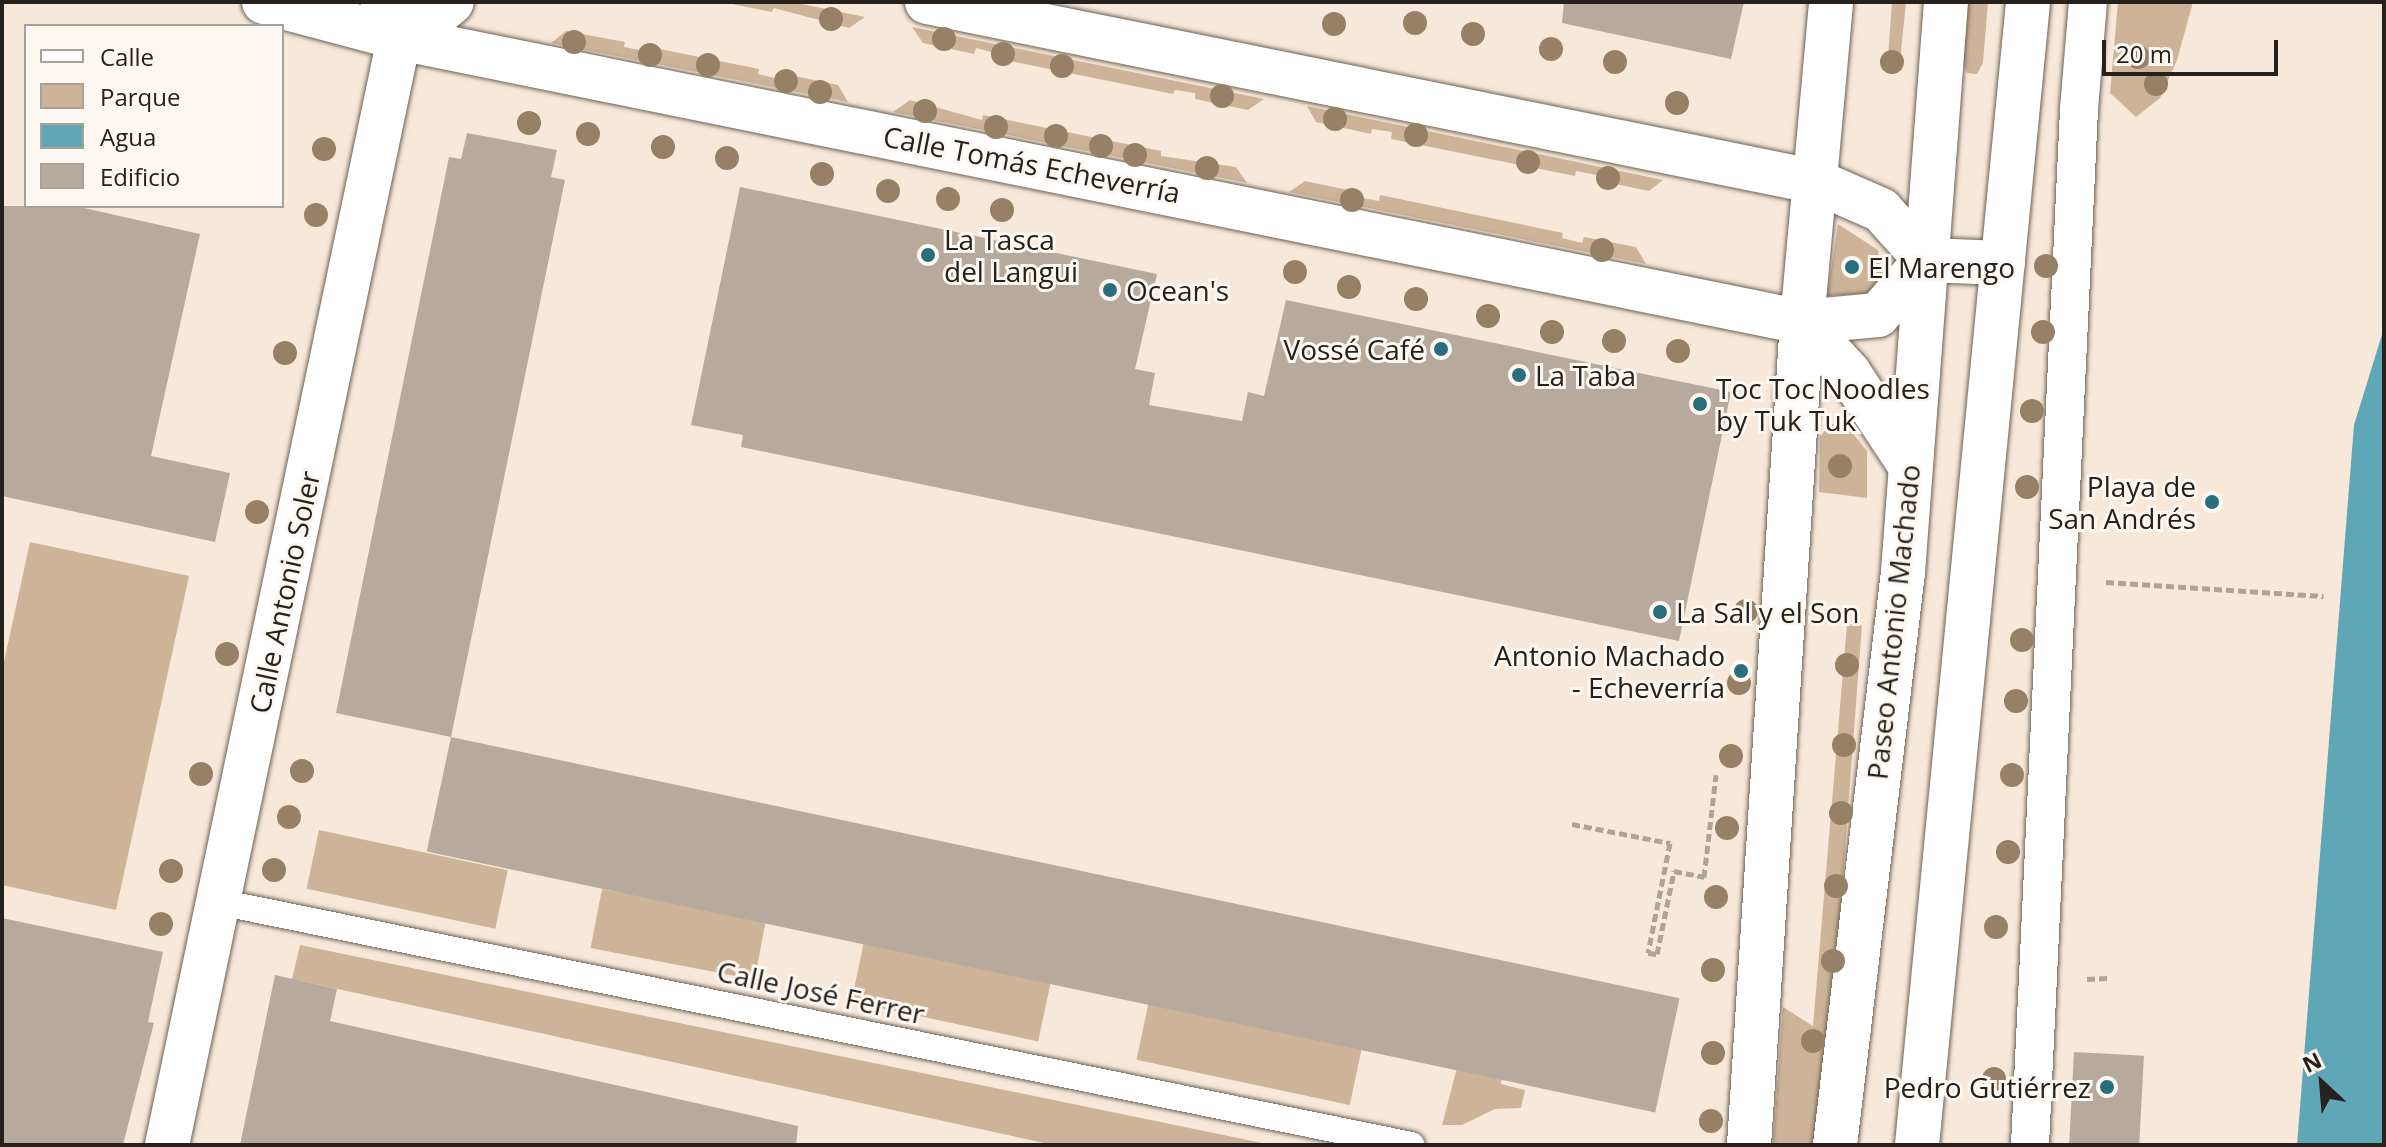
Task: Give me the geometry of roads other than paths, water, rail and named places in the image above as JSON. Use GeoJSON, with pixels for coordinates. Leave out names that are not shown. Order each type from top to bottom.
{"type":"FeatureCollection","features":[{"type":"Feature","properties":{"kind":"main road","name":"Calle Tomás Echeverría"},"geometry":{"type":"LineString","coordinates":[[264,2],[390,20],[1802,322],[1878,315],[1926,260]]}},
{"type":"Feature","properties":{"kind":"main road"},"geometry":{"type":"LineString","coordinates":[[390,20],[434,17],[452,2]]}},
{"type":"Feature","properties":{"kind":"main road"},"geometry":{"type":"LineString","coordinates":[[927,2],[1817,182],[1881,210],[1926,260],[2003,263]]}},
{"type":"Feature","properties":{"kind":"main road"},"geometry":{"type":"LineString","coordinates":[[1749,1145],[1802,322],[1831,2]]}},
{"type":"Feature","properties":{"kind":"main road","name":"Paseo Antonio Machado"},"geometry":{"type":"LineString","coordinates":[[1835,1145],[1903,572],[1946,2]]}},
{"type":"Feature","properties":{"kind":"main road"},"geometry":{"type":"LineString","coordinates":[[1917,1145],[2028,2]]}},
{"type":"Feature","properties":{"kind":"main road","name":"Calle Antonio Soler"},"geometry":{"type":"LineString","coordinates":[[167,1145],[219,902],[390,20]]}},
{"type":"Feature","properties":{"kind":"main road"},"geometry":{"type":"LineString","coordinates":[[1802,322],[1849,373],[1909,464]]}},
{"type":"Feature","properties":{"kind":"street"},"geometry":{"type":"LineString","coordinates":[[2030,1145],[2079,109],[2088,2]]}},
{"type":"Feature","properties":{"kind":"lane","name":"Calle José Ferrer"},"geometry":{"type":"LineString","coordinates":[[219,902],[1411,1145]]}},
{"type":"Feature","properties":{"kind":"water"},"geometry":{"type":"Polygon","coordinates":[[[2384,328],[2384,1145],[2297,1145],[2354,425],[2384,328]]]}},
{"type":"Feature","properties":{"kind":"place","name":"La Tasca del Langui"},"geometry":{"type":"Point","coordinates":[928,255]}},
{"type":"Feature","properties":{"kind":"place","name":"El Marengo"},"geometry":{"type":"Point","coordinates":[1852,267]}},
{"type":"Feature","properties":{"kind":"place","name":"Ocean's"},"geometry":{"type":"Point","coordinates":[1110,290]}},
{"type":"Feature","properties":{"kind":"place","name":"Vossé Café"},"geometry":{"type":"Point","coordinates":[1441,349]}},
{"type":"Feature","properties":{"kind":"place","name":"La Taba"},"geometry":{"type":"Point","coordinates":[1519,375]}},
{"type":"Feature","properties":{"kind":"place","name":"Toc Toc Noodles by Tuk Tuk"},"geometry":{"type":"Point","coordinates":[1700,404]}},
{"type":"Feature","properties":{"kind":"place","name":"Playa de San Andrés"},"geometry":{"type":"Point","coordinates":[2212,502]}},
{"type":"Feature","properties":{"kind":"place","name":"La Sal y el Son"},"geometry":{"type":"Point","coordinates":[1660,612]}},
{"type":"Feature","properties":{"kind":"place","name":"Antonio Machado - Echeverría"},"geometry":{"type":"Point","coordinates":[1741,671]}},
{"type":"Feature","properties":{"kind":"place","name":"Pedro Gutiérrez"},"geometry":{"type":"Point","coordinates":[2107,1087]}}]}
